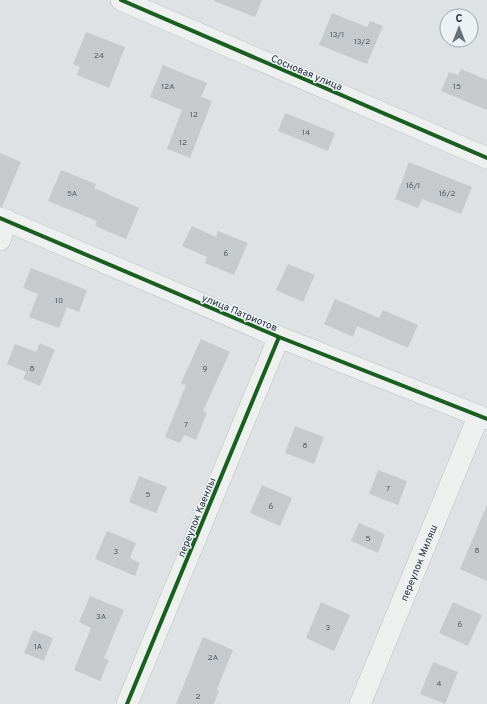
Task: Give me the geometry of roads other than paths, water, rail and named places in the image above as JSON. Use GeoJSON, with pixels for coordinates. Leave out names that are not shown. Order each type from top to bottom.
{"type":"FeatureCollection","features":[{"type":"Feature","properties":{"kind":"street","name":"Сосновая улица"},"geometry":{"type":"LineString","coordinates":[[120,0],[487,158]]}},
{"type":"Feature","properties":{"kind":"street"},"geometry":{"type":"LineString","coordinates":[[0,240],[3,219]]}},
{"type":"Feature","properties":{"kind":"street","name":"улица Патриотов"},"geometry":{"type":"LineString","coordinates":[[3,219],[279,337],[480,418]]}},
{"type":"Feature","properties":{"kind":"street","name":"переулок Каенлы"},"geometry":{"type":"LineString","coordinates":[[128,704],[279,337]]}},
{"type":"Feature","properties":{"kind":"street","name":"переулок Миляш"},"geometry":{"type":"LineString","coordinates":[[360,704],[480,418]]}}]}
